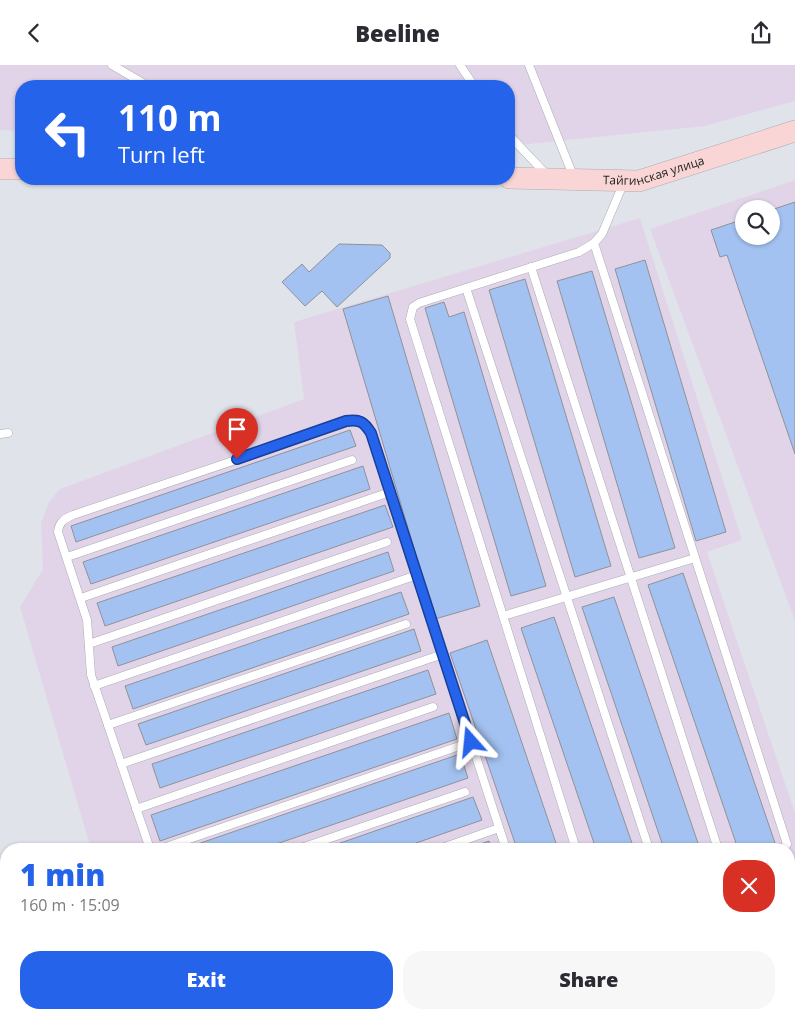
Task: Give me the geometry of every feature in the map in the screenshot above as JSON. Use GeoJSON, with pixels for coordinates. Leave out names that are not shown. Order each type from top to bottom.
{"type":"FeatureCollection","features":[{"type":"Feature","properties":{"kind":"main road","name":"Тайгинская улица"},"geometry":{"type":"LineString","coordinates":[[515,178],[639,181],[795,131]]}},
{"type":"Feature","properties":{"kind":"main road"},"geometry":{"type":"LineString","coordinates":[[0,169],[15,169]]}},
{"type":"Feature","properties":{"kind":"lane"},"geometry":{"type":"LineString","coordinates":[[112,65],[138,80]]}},
{"type":"Feature","properties":{"kind":"lane"},"geometry":{"type":"LineString","coordinates":[[460,65],[470,80]]}},
{"type":"Feature","properties":{"kind":"lane"},"geometry":{"type":"LineString","coordinates":[[529,65],[574,180]]}},
{"type":"Feature","properties":{"kind":"lane"},"geometry":{"type":"LineString","coordinates":[[515,141],[551,179]]}},
{"type":"Feature","properties":{"kind":"lane"},"geometry":{"type":"LineString","coordinates":[[574,843],[410,319],[414,307],[419,303],[579,252],[594,243],[602,234],[625,181]]}},
{"type":"Feature","properties":{"kind":"lane"},"geometry":{"type":"LineString","coordinates":[[594,243],[787,843]]}},
{"type":"Feature","properties":{"kind":"lane"},"geometry":{"type":"LineString","coordinates":[[531,267],[716,843]]}},
{"type":"Feature","properties":{"kind":"lane"},"geometry":{"type":"LineString","coordinates":[[466,288],[647,843]]}},
{"type":"Feature","properties":{"kind":"lane"},"geometry":{"type":"LineString","coordinates":[[148,843],[89,667],[87,621],[58,532],[63,519],[346,421],[357,419],[365,423],[371,433],[504,843]]}},
{"type":"Feature","properties":{"kind":"lane"},"geometry":{"type":"LineString","coordinates":[[67,557],[352,460]]}},
{"type":"Feature","properties":{"kind":"lane"},"geometry":{"type":"LineString","coordinates":[[81,598],[390,492]]}},
{"type":"Feature","properties":{"kind":"lane"},"geometry":{"type":"LineString","coordinates":[[89,644],[387,542]]}},
{"type":"Feature","properties":{"kind":"lane"},"geometry":{"type":"LineString","coordinates":[[503,616],[695,558]]}},
{"type":"Feature","properties":{"kind":"lane"},"geometry":{"type":"LineString","coordinates":[[94,686],[417,575]]}},
{"type":"Feature","properties":{"kind":"lane"},"geometry":{"type":"LineString","coordinates":[[108,725],[406,623]]}},
{"type":"Feature","properties":{"kind":"lane"},"geometry":{"type":"LineString","coordinates":[[121,764],[443,654]]}},
{"type":"Feature","properties":{"kind":"lane"},"geometry":{"type":"LineString","coordinates":[[136,809],[434,707]]}},
{"type":"Feature","properties":{"kind":"lane"},"geometry":{"type":"LineString","coordinates":[[177,843],[471,742]]}},
{"type":"Feature","properties":{"kind":"lane"},"geometry":{"type":"LineString","coordinates":[[315,843],[465,791]]}},
{"type":"Feature","properties":{"kind":"lane"},"geometry":{"type":"LineString","coordinates":[[456,843],[499,828]]}},
{"type":"Feature","properties":{"kind":"shaded area"},"geometry":{"type":"Polygon","coordinates":[[[0,65],[795,65],[795,101],[705,126],[515,145],[515,80],[15,80],[15,131],[0,130],[0,65]]]}},
{"type":"Feature","properties":{"kind":"shaded area"},"geometry":{"type":"Polygon","coordinates":[[[795,180],[795,621],[650,229],[735,200],[735,245],[780,245],[780,200],[736,200],[795,180]]]}},
{"type":"Feature","properties":{"kind":"shaded area"},"geometry":{"type":"Polygon","coordinates":[[[640,218],[742,540],[707,552],[795,813],[795,843],[89,843],[20,607],[43,569],[41,523],[49,502],[60,489],[304,399],[294,322],[640,218]]]}},
{"type":"Feature","properties":{"kind":"building"},"geometry":{"type":"Polygon","coordinates":[[[795,202],[795,454],[727,255],[720,257],[711,230],[735,222],[735,245],[780,245],[780,207],[795,202]]]}},
{"type":"Feature","properties":{"kind":"building"},"geometry":{"type":"Polygon","coordinates":[[[339,244],[382,245],[390,253],[390,258],[337,307],[322,291],[305,306],[282,282],[302,264],[309,272],[339,244]]]}},
{"type":"Feature","properties":{"kind":"building"},"geometry":{"type":"Polygon","coordinates":[[[645,260],[726,532],[696,541],[615,269],[645,260]]]}},
{"type":"Feature","properties":{"kind":"building"},"geometry":{"type":"Polygon","coordinates":[[[592,271],[675,548],[639,558],[557,281],[592,271]]]}},
{"type":"Feature","properties":{"kind":"building"},"geometry":{"type":"Polygon","coordinates":[[[525,279],[611,566],[575,577],[489,290],[525,279]]]}},
{"type":"Feature","properties":{"kind":"building"},"geometry":{"type":"Polygon","coordinates":[[[388,296],[480,606],[435,619],[343,309],[388,296]]]}},
{"type":"Feature","properties":{"kind":"building"},"geometry":{"type":"Polygon","coordinates":[[[444,302],[449,317],[464,312],[546,586],[511,596],[425,308],[444,302]]]}},
{"type":"Feature","properties":{"kind":"building"},"geometry":{"type":"Polygon","coordinates":[[[350,430],[356,446],[76,542],[71,526],[350,430]]]}},
{"type":"Feature","properties":{"kind":"building"},"geometry":{"type":"Polygon","coordinates":[[[363,466],[370,489],[91,584],[83,562],[363,466]]]}},
{"type":"Feature","properties":{"kind":"building"},"geometry":{"type":"Polygon","coordinates":[[[385,505],[393,527],[105,626],[97,603],[385,505]]]}},
{"type":"Feature","properties":{"kind":"building"},"geometry":{"type":"Polygon","coordinates":[[[388,552],[394,571],[118,666],[112,647],[388,552]]]}},
{"type":"Feature","properties":{"kind":"building"},"geometry":{"type":"Polygon","coordinates":[[[683,573],[775,843],[736,843],[648,585],[683,573]]]}},
{"type":"Feature","properties":{"kind":"building"},"geometry":{"type":"Polygon","coordinates":[[[401,592],[409,614],[133,709],[125,686],[401,592]]]}},
{"type":"Feature","properties":{"kind":"building"},"geometry":{"type":"Polygon","coordinates":[[[614,597],[698,843],[662,843],[582,607],[614,597]]]}},
{"type":"Feature","properties":{"kind":"building"},"geometry":{"type":"Polygon","coordinates":[[[554,617],[632,843],[594,843],[521,628],[554,617]]]}},
{"type":"Feature","properties":{"kind":"building"},"geometry":{"type":"Polygon","coordinates":[[[414,629],[421,651],[146,745],[138,724],[414,629]]]}},
{"type":"Feature","properties":{"kind":"building"},"geometry":{"type":"Polygon","coordinates":[[[487,640],[556,843],[515,843],[450,653],[487,640]]]}},
{"type":"Feature","properties":{"kind":"building"},"geometry":{"type":"Polygon","coordinates":[[[428,670],[436,694],[160,788],[152,764],[428,670]]]}},
{"type":"Feature","properties":{"kind":"building"},"geometry":{"type":"Polygon","coordinates":[[[449,713],[457,739],[160,841],[151,815],[449,713]]]}},
{"type":"Feature","properties":{"kind":"building"},"geometry":{"type":"Polygon","coordinates":[[[460,754],[468,778],[279,843],[200,843],[460,754]]]}},
{"type":"Feature","properties":{"kind":"building"},"geometry":{"type":"Polygon","coordinates":[[[473,797],[482,820],[416,843],[340,843],[473,797]]]}},
{"type":"Feature","properties":{"kind":"route"},"geometry":{"type":"LineString","coordinates":[[237,459],[346,421],[357,419],[365,423],[371,433],[471,742]]}}]}
